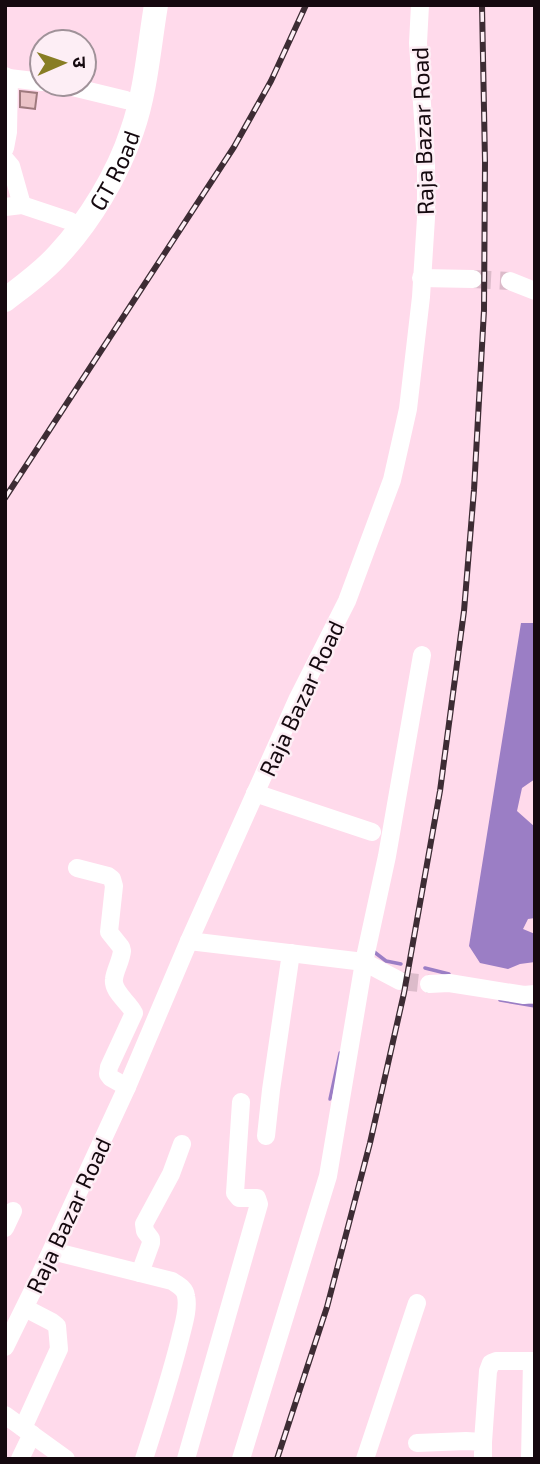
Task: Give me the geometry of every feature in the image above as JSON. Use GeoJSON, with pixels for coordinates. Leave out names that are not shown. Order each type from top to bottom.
{"type":"FeatureCollection","features":[{"type":"Feature","properties":{"kind":"highway","name":"GT Road"},"geometry":{"type":"LineString","coordinates":[[5,284],[98,202],[132,132],[140,99],[143,39],[141,5]]}},
{"type":"Feature","properties":{"kind":"highway","name":"GT Road"},"geometry":{"type":"LineString","coordinates":[[5,300],[56,257],[75,225],[119,127],[143,39],[156,5]]}},
{"type":"Feature","properties":{"kind":"street","name":"Raja Bazar Road"},"geometry":{"type":"LineString","coordinates":[[5,1347],[127,1087],[298,698],[347,601],[392,480],[408,409],[421,298],[426,218],[426,164],[418,43],[420,5]]}},
{"type":"Feature","properties":{"kind":"street"},"geometry":{"type":"LineString","coordinates":[[6,138],[7,77],[28,80]]}},
{"type":"Feature","properties":{"kind":"street"},"geometry":{"type":"LineString","coordinates":[[98,93],[126,100]]}},
{"type":"Feature","properties":{"kind":"street"},"geometry":{"type":"LineString","coordinates":[[5,159],[11,166],[14,206],[75,225]]}},
{"type":"Feature","properties":{"kind":"street"},"geometry":{"type":"LineString","coordinates":[[421,278],[472,279]]}},
{"type":"Feature","properties":{"kind":"street"},"geometry":{"type":"LineString","coordinates":[[510,281],[535,291]]}},
{"type":"Feature","properties":{"kind":"street"},"geometry":{"type":"LineString","coordinates":[[241,1459],[328,1176],[364,962],[387,856],[422,655]]}},
{"type":"Feature","properties":{"kind":"street"},"geometry":{"type":"LineString","coordinates":[[255,793],[372,832]]}},
{"type":"Feature","properties":{"kind":"street"},"geometry":{"type":"LineString","coordinates":[[77,868],[108,876],[114,886],[109,932],[122,951],[114,982],[115,988],[134,1013],[108,1074],[127,1087]]}},
{"type":"Feature","properties":{"kind":"street"},"geometry":{"type":"LineString","coordinates":[[189,941],[364,962],[400,981]]}},
{"type":"Feature","properties":{"kind":"street"},"geometry":{"type":"LineString","coordinates":[[266,1136],[291,953]]}},
{"type":"Feature","properties":{"kind":"street"},"geometry":{"type":"LineString","coordinates":[[429,984],[449,983],[524,995],[535,994]]}},
{"type":"Feature","properties":{"kind":"street"},"geometry":{"type":"LineString","coordinates":[[186,1459],[259,1205],[257,1198],[239,1198],[234,1193],[241,1102]]}},
{"type":"Feature","properties":{"kind":"street"},"geometry":{"type":"LineString","coordinates":[[139,1273],[151,1243],[144,1224],[171,1174],[182,1144]]}},
{"type":"Feature","properties":{"kind":"street"},"geometry":{"type":"LineString","coordinates":[[52,1251],[172,1281],[182,1287],[186,1294],[183,1327],[168,1387],[144,1459]]}},
{"type":"Feature","properties":{"kind":"street"},"geometry":{"type":"LineString","coordinates":[[365,1459],[417,1303]]}},
{"type":"Feature","properties":{"kind":"street"},"geometry":{"type":"LineString","coordinates":[[20,1459],[27,1431],[59,1349],[57,1326],[25,1308]]}},
{"type":"Feature","properties":{"kind":"street"},"geometry":{"type":"LineString","coordinates":[[417,1443],[466,1441],[483,1451],[488,1371],[491,1363],[533,1361],[530,1459]]}},
{"type":"Feature","properties":{"kind":"street"},"geometry":{"type":"LineString","coordinates":[[5,1415],[66,1459]]}},
{"type":"Feature","properties":{"kind":"shaded area"},"geometry":{"type":"Polygon","coordinates":[[[521,623],[535,623],[535,779],[522,788],[517,811],[535,827],[535,918],[528,919],[523,929],[535,934],[535,962],[508,969],[480,963],[469,946],[521,623]]]}},
{"type":"Feature","properties":{"kind":"building"},"geometry":{"type":"Polygon","coordinates":[[[20,91],[28,92],[28,98],[36,98],[35,109],[20,107],[20,91]]]}},
{"type":"Feature","properties":{"kind":"waterway"},"geometry":{"type":"LineString","coordinates":[[373,951],[386,961],[401,964]]}},
{"type":"Feature","properties":{"kind":"waterway"},"geometry":{"type":"LineString","coordinates":[[425,968],[449,974]]}},
{"type":"Feature","properties":{"kind":"waterway"},"geometry":{"type":"LineString","coordinates":[[500,1000],[535,1006]]}},
{"type":"Feature","properties":{"kind":"waterway"},"geometry":{"type":"LineString","coordinates":[[330,1099],[340,1053]]}},
{"type":"Feature","properties":{"kind":"tunnel"},"geometry":{"type":"LineString","coordinates":[[473,279],[510,281]]}},
{"type":"Feature","properties":{"kind":"tunnel"},"geometry":{"type":"LineString","coordinates":[[400,981],[429,984]]}},
{"type":"Feature","properties":{"kind":"railway"},"geometry":{"type":"LineString","coordinates":[[5,498],[234,147],[271,81],[306,5]]}},
{"type":"Feature","properties":{"kind":"railway"},"geometry":{"type":"LineString","coordinates":[[277,1459],[327,1307],[370,1143],[404,993],[440,791],[464,611],[484,310],[482,5]]}}]}
